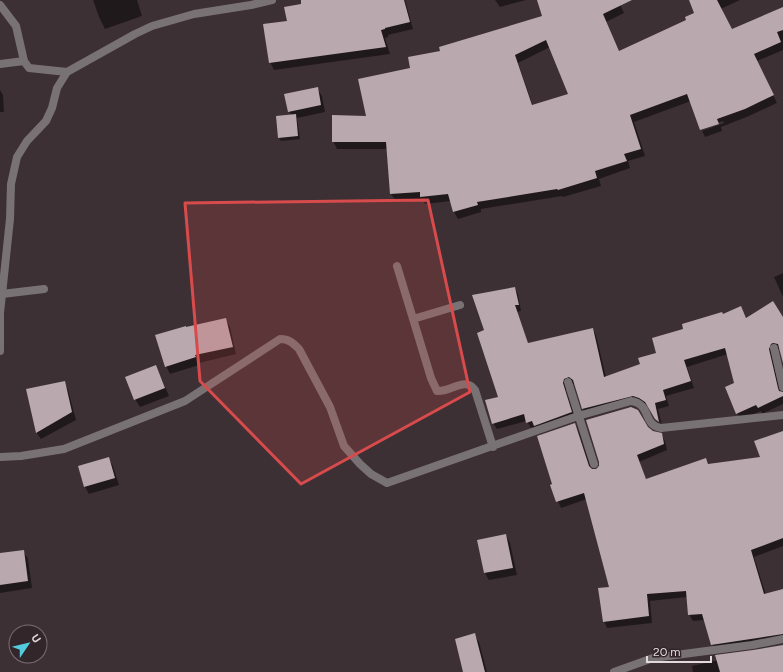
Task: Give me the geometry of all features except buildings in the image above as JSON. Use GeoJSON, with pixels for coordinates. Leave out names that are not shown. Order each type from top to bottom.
{"type":"FeatureCollection","features":[{"type":"Feature","properties":{"kind":"street"},"geometry":{"type":"LineString","coordinates":[[0,351],[0,314],[10,219],[11,184],[17,157],[27,141],[46,121],[52,108],[57,88],[67,72],[152,26],[194,14],[251,5],[272,0]]}},
{"type":"Feature","properties":{"kind":"street"},"geometry":{"type":"LineString","coordinates":[[1,7],[16,26],[24,61],[28,68],[67,72]]}},
{"type":"Feature","properties":{"kind":"street"},"geometry":{"type":"LineString","coordinates":[[0,64],[24,61]]}},
{"type":"Feature","properties":{"kind":"street"},"geometry":{"type":"LineString","coordinates":[[397,266],[431,378],[437,391],[443,392],[465,384],[471,386],[475,390],[493,447]]}},
{"type":"Feature","properties":{"kind":"street"},"geometry":{"type":"LineString","coordinates":[[2,294],[44,289]]}},
{"type":"Feature","properties":{"kind":"street"},"geometry":{"type":"LineString","coordinates":[[413,319],[460,305]]}},
{"type":"Feature","properties":{"kind":"street"},"geometry":{"type":"LineString","coordinates":[[0,457],[21,456],[64,449],[185,401],[280,339],[286,339],[293,342],[299,349],[330,407],[344,446],[371,474],[387,483],[578,416],[631,401],[638,402],[645,410],[651,424],[655,427],[661,428],[783,415]]}},
{"type":"Feature","properties":{"kind":"street"},"geometry":{"type":"LineString","coordinates":[[774,348],[783,386]]}},
{"type":"Feature","properties":{"kind":"street"},"geometry":{"type":"LineString","coordinates":[[568,382],[594,464]]}},
{"type":"Feature","properties":{"kind":"street"},"geometry":{"type":"LineString","coordinates":[[614,672],[653,658],[752,645],[783,639]]}},
{"type":"Feature","properties":{"kind":"highlighted area"},"geometry":{"type":"Polygon","coordinates":[[[428,200],[470,392],[301,484],[200,381],[185,203],[428,200]]]}}]}
